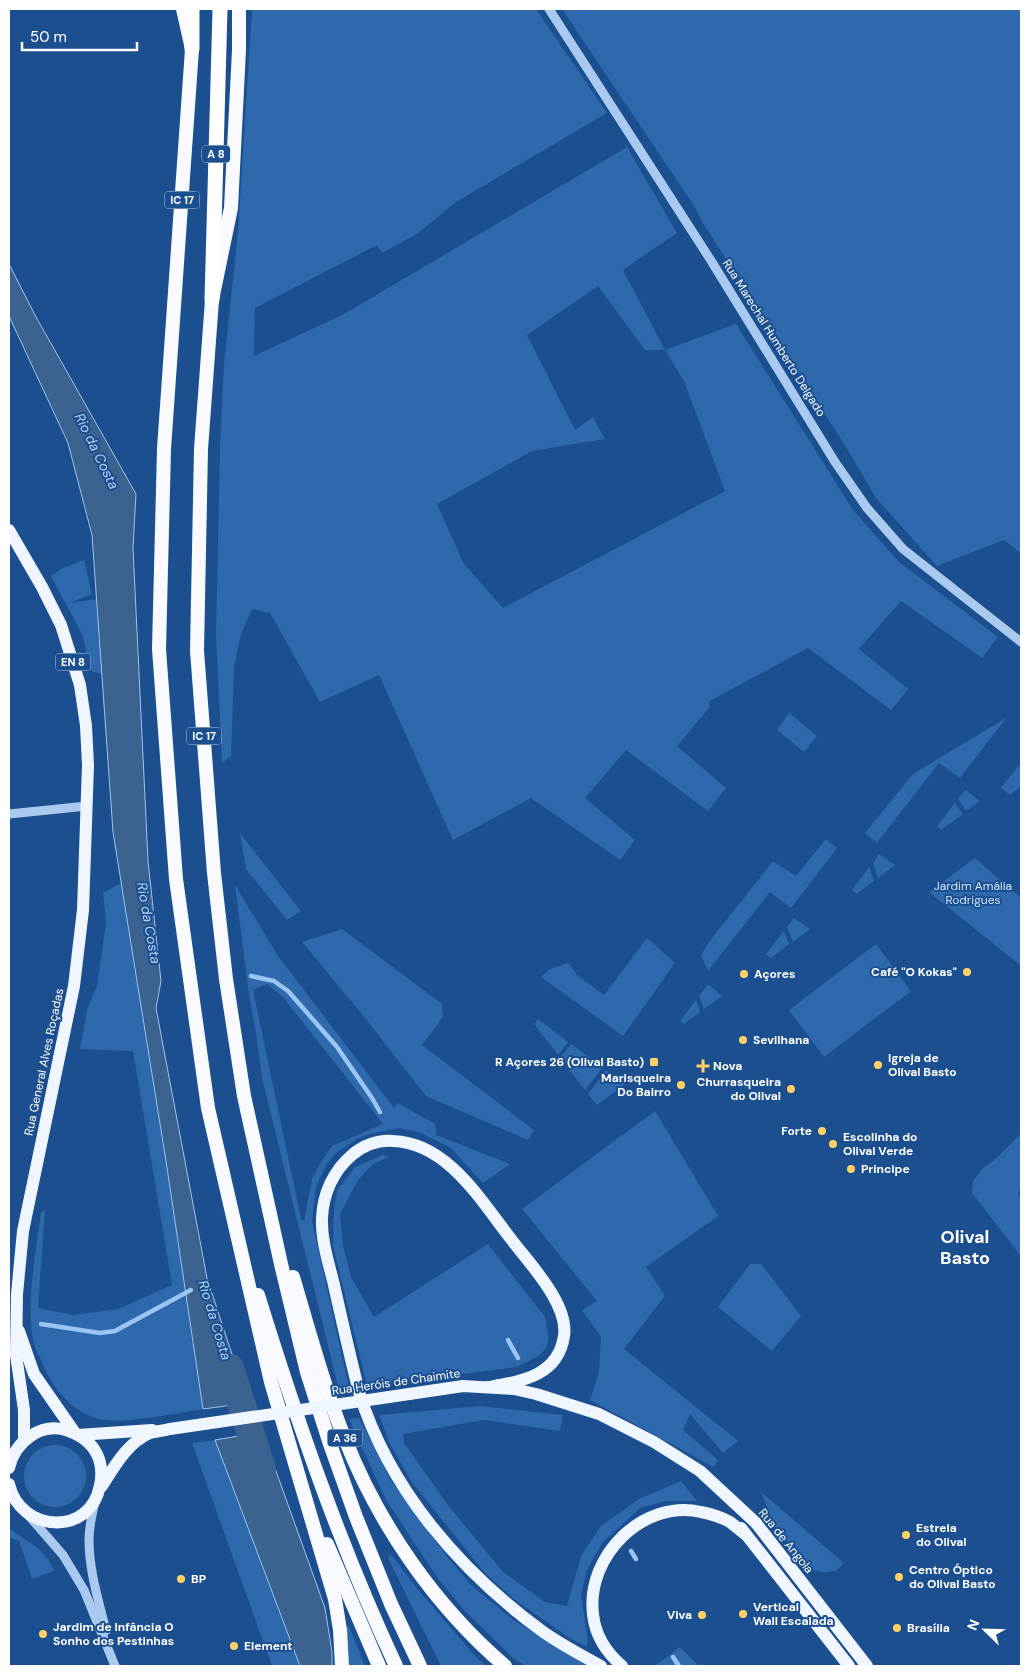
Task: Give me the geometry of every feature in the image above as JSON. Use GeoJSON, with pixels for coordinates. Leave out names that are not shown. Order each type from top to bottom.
{"type":"FeatureCollection","features":[{"type":"Feature","properties":{"kind":"highway","name":"IC 17"},"geometry":{"type":"LineString","coordinates":[[183,9],[192,50],[164,449],[159,649],[176,879],[208,1108],[231,1206]]}},
{"type":"Feature","properties":{"kind":"highway"},"geometry":{"type":"LineString","coordinates":[[192,9],[192,50]]}},
{"type":"Feature","properties":{"kind":"highway","name":"A 8"},"geometry":{"type":"LineString","coordinates":[[212,300],[220,9]]}},
{"type":"Feature","properties":{"kind":"highway","name":"IC 17"},"geometry":{"type":"LineString","coordinates":[[239,9],[239,50],[231,208],[212,300],[201,449],[198,652],[214,873],[226,979],[244,1096],[261,1168]]}},
{"type":"Feature","properties":{"kind":"highway"},"geometry":{"type":"LineString","coordinates":[[261,1168],[283,1273],[318,1410],[342,1480],[372,1557],[420,1666]]}},
{"type":"Feature","properties":{"kind":"highway","name":"A 36"},"geometry":{"type":"LineString","coordinates":[[261,1168],[312,1341],[345,1439],[358,1469],[386,1524],[422,1574],[458,1620],[506,1666]]}},
{"type":"Feature","properties":{"kind":"highway"},"geometry":{"type":"LineString","coordinates":[[231,1206],[271,1382],[334,1599],[340,1630],[342,1666]]}},
{"type":"Feature","properties":{"kind":"highway"},"geometry":{"type":"LineString","coordinates":[[231,1206],[301,1428],[348,1554],[396,1666]]}},
{"type":"Feature","properties":{"kind":"highway"},"geometry":{"type":"LineString","coordinates":[[289,1443],[324,1538],[379,1666]]}},
{"type":"Feature","properties":{"kind":"main road","name":"EN 8"},"geometry":{"type":"LineString","coordinates":[[9,530],[42,587],[61,625],[80,686],[86,726],[88,765],[87,806]]}},
{"type":"Feature","properties":{"kind":"main road","name":"Rua General Alves Roçadas"},"geometry":{"type":"LineString","coordinates":[[24,1440],[24,1410],[16,1355],[19,1265],[23,1231],[75,977],[82,917],[87,806]]}},
{"type":"Feature","properties":{"kind":"main road"},"geometry":{"type":"LineString","coordinates":[[489,1387],[522,1381],[536,1376],[547,1368],[561,1348],[564,1336],[562,1312],[541,1278],[474,1191],[446,1163],[423,1148],[401,1141],[386,1140],[366,1146],[344,1162],[334,1176],[323,1204],[322,1221],[327,1256],[352,1362],[365,1412],[378,1442],[409,1496],[466,1565],[489,1589],[544,1632],[600,1666]]}},
{"type":"Feature","properties":{"kind":"main road","name":"Rua General Alves Roçadas"},"geometry":{"type":"LineString","coordinates":[[17,1322],[34,1374],[77,1434],[91,1445],[98,1457],[102,1473],[97,1496]]}},
{"type":"Feature","properties":{"kind":"main road","name":"Rua Heróis de Chaimite"},"geometry":{"type":"LineString","coordinates":[[97,1496],[121,1457],[151,1432],[463,1386],[489,1387],[536,1394],[599,1414],[677,1455],[711,1480],[721,1491]]}},
{"type":"Feature","properties":{"kind":"main road"},"geometry":{"type":"LineString","coordinates":[[9,1468],[14,1454],[24,1440],[34,1433],[46,1429],[62,1429],[77,1434]]}},
{"type":"Feature","properties":{"kind":"main road","name":"Rua Heróis de Chaimite"},"geometry":{"type":"LineString","coordinates":[[77,1434],[170,1430]]}},
{"type":"Feature","properties":{"kind":"main road","name":"Rua General Alves Roçadas"},"geometry":{"type":"LineString","coordinates":[[9,1484],[16,1502],[28,1514]]}},
{"type":"Feature","properties":{"kind":"main road"},"geometry":{"type":"LineString","coordinates":[[721,1491],[745,1534],[849,1666]]}},
{"type":"Feature","properties":{"kind":"main road","name":"Rua de Angola"},"geometry":{"type":"LineString","coordinates":[[721,1491],[756,1523],[867,1666]]}},
{"type":"Feature","properties":{"kind":"main road"},"geometry":{"type":"LineString","coordinates":[[28,1514],[36,1519],[49,1522],[65,1522],[82,1515],[97,1496]]}},
{"type":"Feature","properties":{"kind":"main road"},"geometry":{"type":"LineString","coordinates":[[622,1666],[604,1647],[593,1615],[596,1583],[600,1569],[607,1554],[617,1541],[631,1529],[646,1520],[661,1513],[676,1510],[693,1510],[717,1516],[745,1534]]}},
{"type":"Feature","properties":{"kind":"street","name":"Rua Marechal Humberto Delgado"},"geometry":{"type":"LineString","coordinates":[[549,9],[710,259],[835,462],[867,508],[903,549],[1021,642]]}},
{"type":"Feature","properties":{"kind":"street"},"geometry":{"type":"LineString","coordinates":[[9,814],[87,806]]}},
{"type":"Feature","properties":{"kind":"street","name":"Rua General Alves Roçadas"},"geometry":{"type":"LineString","coordinates":[[97,1496],[90,1527],[90,1554],[111,1654]]}},
{"type":"Feature","properties":{"kind":"street","name":"Rua General Alves Roçadas"},"geometry":{"type":"LineString","coordinates":[[28,1514],[63,1555],[84,1590],[115,1666]]}},
{"type":"Feature","properties":{"kind":"green space"},"geometry":{"type":"Polygon","coordinates":[[[252,9],[536,9],[607,113],[456,202],[417,234],[382,253],[377,245],[255,308],[254,356],[344,314],[627,147],[677,233],[623,270],[665,350],[736,324],[853,510],[899,562],[998,637],[982,658],[901,601],[859,649],[908,689],[891,710],[808,648],[708,702],[710,707],[677,746],[726,788],[708,811],[626,750],[585,798],[635,840],[620,860],[531,798],[453,840],[379,675],[320,702],[270,613],[252,609],[241,634],[234,668],[231,756],[222,763],[216,635],[220,445],[224,364],[238,232],[252,9]],[[598,286],[527,335],[575,430],[593,417],[605,439],[532,451],[437,504],[464,564],[503,608],[725,491],[684,381],[665,350],[645,350],[598,286]]]}},
{"type":"Feature","properties":{"kind":"green space"},"geometry":{"type":"Polygon","coordinates":[[[562,9],[1021,9],[1021,553],[1004,540],[937,566],[876,498],[846,447],[694,206],[562,9]]]}},
{"type":"Feature","properties":{"kind":"green space"},"geometry":{"type":"Polygon","coordinates":[[[84,560],[92,594],[70,603],[96,599],[102,674],[90,671],[83,636],[51,576],[61,569],[84,560]]]}},
{"type":"Feature","properties":{"kind":"green space"},"geometry":{"type":"Polygon","coordinates":[[[789,713],[817,736],[804,752],[777,730],[789,713]]]}},
{"type":"Feature","properties":{"kind":"green space"},"geometry":{"type":"Polygon","coordinates":[[[1006,718],[960,778],[939,763],[877,843],[865,833],[913,774],[1006,718]]]}},
{"type":"Feature","properties":{"kind":"green space"},"geometry":{"type":"Polygon","coordinates":[[[1019,765],[1021,770],[1021,786],[1010,795],[1001,788],[1019,765]]]}},
{"type":"Feature","properties":{"kind":"green space"},"geometry":{"type":"Polygon","coordinates":[[[965,790],[980,801],[966,811],[958,799],[965,790]]]}},
{"type":"Feature","properties":{"kind":"green space"},"geometry":{"type":"Polygon","coordinates":[[[955,803],[963,814],[941,830],[937,826],[955,803]]]}},
{"type":"Feature","properties":{"kind":"green space"},"geometry":{"type":"Polygon","coordinates":[[[240,833],[301,911],[287,920],[246,869],[240,833]]]}},
{"type":"Feature","properties":{"kind":"green space"},"geometry":{"type":"Polygon","coordinates":[[[826,839],[837,848],[791,908],[770,892],[708,971],[701,955],[709,942],[773,861],[796,876],[826,839]]]}},
{"type":"Feature","properties":{"kind":"green space"},"geometry":{"type":"Polygon","coordinates":[[[879,854],[895,865],[878,878],[873,863],[879,854]]]}},
{"type":"Feature","properties":{"kind":"green space","name":"Jardim Amália Rodrigues"},"geometry":{"type":"Polygon","coordinates":[[[975,858],[1021,898],[1021,966],[929,892],[975,858]]]}},
{"type":"Feature","properties":{"kind":"green space"},"geometry":{"type":"Polygon","coordinates":[[[869,867],[874,881],[856,894],[852,890],[869,867]]]}},
{"type":"Feature","properties":{"kind":"green space"},"geometry":{"type":"Polygon","coordinates":[[[121,883],[166,1161],[203,1409],[120,1421],[98,1419],[87,1415],[69,1403],[55,1387],[34,1345],[31,1324],[31,1292],[41,1212],[45,1210],[38,1308],[73,1315],[118,1309],[172,1285],[133,1051],[80,1049],[87,1010],[97,986],[106,923],[103,893],[121,883]]]}},
{"type":"Feature","properties":{"kind":"green space"},"geometry":{"type":"Polygon","coordinates":[[[235,885],[278,956],[394,1108],[398,1103],[435,1124],[436,1135],[510,1164],[483,1183],[451,1148],[421,1133],[400,1128],[358,1138],[336,1153],[326,1165],[316,1187],[312,1221],[349,1388],[339,1390],[262,1078],[235,885]],[[267,984],[253,990],[301,1219],[304,1221],[312,1179],[332,1146],[383,1124],[283,997],[267,984]]]}},
{"type":"Feature","properties":{"kind":"green space"},"geometry":{"type":"Polygon","coordinates":[[[794,918],[810,929],[793,942],[787,927],[794,918]]]}},
{"type":"Feature","properties":{"kind":"green space"},"geometry":{"type":"Polygon","coordinates":[[[342,929],[442,1004],[443,1017],[422,1045],[534,1130],[528,1140],[426,1096],[302,942],[342,929]]]}},
{"type":"Feature","properties":{"kind":"green space"},"geometry":{"type":"Polygon","coordinates":[[[784,931],[789,944],[771,958],[766,954],[784,931]]]}},
{"type":"Feature","properties":{"kind":"green space"},"geometry":{"type":"Polygon","coordinates":[[[647,938],[675,963],[623,1036],[541,977],[550,969],[568,963],[578,976],[604,995],[647,938]]]}},
{"type":"Feature","properties":{"kind":"green space"},"geometry":{"type":"Polygon","coordinates":[[[876,944],[911,991],[824,1057],[789,1010],[876,944]]]}},
{"type":"Feature","properties":{"kind":"green space"},"geometry":{"type":"Polygon","coordinates":[[[708,984],[722,996],[704,1009],[699,996],[708,984]]]}},
{"type":"Feature","properties":{"kind":"green space"},"geometry":{"type":"Polygon","coordinates":[[[696,1000],[700,1012],[684,1024],[680,1021],[696,1000]]]}},
{"type":"Feature","properties":{"kind":"green space"},"geometry":{"type":"Polygon","coordinates":[[[538,1019],[568,1042],[558,1055],[534,1024],[538,1019]]]}},
{"type":"Feature","properties":{"kind":"green space"},"geometry":{"type":"Polygon","coordinates":[[[571,1044],[603,1067],[585,1090],[560,1058],[571,1044]]]}},
{"type":"Feature","properties":{"kind":"green space"},"geometry":{"type":"Polygon","coordinates":[[[606,1070],[625,1084],[597,1105],[588,1094],[606,1070]]]}},
{"type":"Feature","properties":{"kind":"green space"},"geometry":{"type":"Polygon","coordinates":[[[655,1111],[718,1216],[646,1267],[665,1296],[624,1349],[738,1441],[723,1453],[690,1414],[683,1430],[718,1460],[714,1467],[590,1400],[599,1372],[601,1337],[582,1310],[597,1301],[522,1209],[655,1111]]]}},
{"type":"Feature","properties":{"kind":"green space"},"geometry":{"type":"Polygon","coordinates":[[[1021,1134],[1021,1187],[1018,1193],[1021,1199],[1021,1256],[972,1193],[973,1181],[983,1168],[1021,1134]]]}},
{"type":"Feature","properties":{"kind":"green space"},"geometry":{"type":"Polygon","coordinates":[[[383,1155],[389,1157],[373,1164],[358,1180],[340,1214],[343,1245],[351,1277],[374,1317],[488,1244],[545,1317],[548,1337],[545,1350],[541,1354],[517,1367],[367,1386],[333,1246],[334,1210],[337,1191],[355,1167],[383,1155]]]}},
{"type":"Feature","properties":{"kind":"green space"},"geometry":{"type":"Polygon","coordinates":[[[750,1264],[761,1264],[801,1316],[772,1351],[718,1307],[750,1264]]]}},
{"type":"Feature","properties":{"kind":"green space"},"geometry":{"type":"Polygon","coordinates":[[[480,1406],[563,1415],[560,1431],[484,1420],[403,1434],[404,1443],[448,1505],[503,1572],[545,1602],[567,1606],[581,1556],[601,1526],[639,1499],[681,1481],[697,1501],[666,1501],[640,1508],[602,1543],[587,1570],[581,1595],[588,1641],[586,1646],[571,1639],[514,1599],[484,1572],[411,1481],[390,1444],[379,1415],[480,1406]]]}},
{"type":"Feature","properties":{"kind":"green space"},"geometry":{"type":"Polygon","coordinates":[[[359,1418],[392,1482],[445,1554],[471,1585],[512,1619],[587,1666],[525,1666],[513,1658],[464,1610],[437,1577],[386,1500],[349,1419],[359,1418]]]}},
{"type":"Feature","properties":{"kind":"green space"},"geometry":{"type":"Polygon","coordinates":[[[215,1440],[300,1666],[272,1666],[192,1443],[215,1440]]]}},
{"type":"Feature","properties":{"kind":"green space"},"geometry":{"type":"Polygon","coordinates":[[[55,1445],[72,1450],[77,1454],[81,1459],[86,1476],[81,1493],[77,1498],[72,1502],[55,1507],[38,1502],[33,1498],[29,1493],[24,1476],[29,1459],[33,1454],[38,1450],[55,1445]]]}},
{"type":"Feature","properties":{"kind":"green space"},"geometry":{"type":"Polygon","coordinates":[[[761,1492],[844,1563],[836,1571],[824,1572],[813,1570],[776,1529],[761,1492]]]}},
{"type":"Feature","properties":{"kind":"green space"},"geometry":{"type":"Polygon","coordinates":[[[9,1528],[41,1552],[54,1571],[32,1579],[19,1541],[9,1537],[9,1528]]]}},
{"type":"Feature","properties":{"kind":"green space"},"geometry":{"type":"Polygon","coordinates":[[[391,1554],[414,1585],[477,1658],[487,1666],[441,1666],[388,1558],[391,1554]]]}},
{"type":"Feature","properties":{"kind":"green space"},"geometry":{"type":"Polygon","coordinates":[[[349,1626],[365,1666],[349,1666],[346,1628],[349,1626]]]}},
{"type":"Feature","properties":{"kind":"green space"},"geometry":{"type":"Polygon","coordinates":[[[680,1647],[699,1666],[655,1666],[680,1647]]]}},
{"type":"Feature","properties":{"kind":"water"},"geometry":{"type":"Polygon","coordinates":[[[9,264],[36,317],[136,494],[133,548],[148,861],[161,981],[156,1008],[207,1278],[248,1403],[203,1409],[166,1161],[113,832],[92,535],[68,443],[9,316],[9,264]]]}},
{"type":"Feature","properties":{"kind":"water"},"geometry":{"type":"Polygon","coordinates":[[[262,1432],[325,1608],[332,1652],[332,1666],[300,1666],[215,1440],[262,1432]]]}},
{"type":"Feature","properties":{"kind":"waterway"},"geometry":{"type":"LineString","coordinates":[[251,976],[274,981],[288,991],[337,1047],[380,1112]]}},
{"type":"Feature","properties":{"kind":"waterway"},"geometry":{"type":"LineString","coordinates":[[41,1324],[100,1333],[115,1331],[191,1290]]}},
{"type":"Feature","properties":{"kind":"waterway"},"geometry":{"type":"LineString","coordinates":[[508,1340],[518,1358]]}},
{"type":"Feature","properties":{"kind":"waterway","name":"Rio da Costa"},"geometry":{"type":"LineString","coordinates":[[230,1368],[262,1469]]}},
{"type":"Feature","properties":{"kind":"waterway"},"geometry":{"type":"LineString","coordinates":[[631,1551],[636,1559]]}},
{"type":"Feature","properties":{"kind":"waterway"},"geometry":{"type":"LineString","coordinates":[[673,1657],[679,1666]]}},
{"type":"Feature","properties":{"kind":"place","name":"Café \"O Kokas\""},"geometry":{"type":"Point","coordinates":[967,972]}},
{"type":"Feature","properties":{"kind":"place","name":"Açores"},"geometry":{"type":"Point","coordinates":[744,974]}},
{"type":"Feature","properties":{"kind":"place","name":"Sevilhana"},"geometry":{"type":"Point","coordinates":[743,1040]}},
{"type":"Feature","properties":{"kind":"place","name":"R Açores 26 (Olival Basto)"},"geometry":{"type":"Point","coordinates":[654,1062]}},
{"type":"Feature","properties":{"kind":"place","name":"Igreja de Olival Basto"},"geometry":{"type":"Point","coordinates":[878,1065]}},
{"type":"Feature","properties":{"kind":"place","name":"Nova"},"geometry":{"type":"Point","coordinates":[703,1066]}},
{"type":"Feature","properties":{"kind":"place","name":"Marisqueira Do Bairro"},"geometry":{"type":"Point","coordinates":[681,1085]}},
{"type":"Feature","properties":{"kind":"place","name":"Churrasqueira do Olival"},"geometry":{"type":"Point","coordinates":[791,1089]}},
{"type":"Feature","properties":{"kind":"place","name":"Forte"},"geometry":{"type":"Point","coordinates":[822,1131]}},
{"type":"Feature","properties":{"kind":"place","name":"Escolinha do Olival Verde"},"geometry":{"type":"Point","coordinates":[833,1144]}},
{"type":"Feature","properties":{"kind":"place","name":"Principe"},"geometry":{"type":"Point","coordinates":[851,1169]}},
{"type":"Feature","properties":{"kind":"place","name":"Estrela do Olival"},"geometry":{"type":"Point","coordinates":[906,1535]}},
{"type":"Feature","properties":{"kind":"place","name":"Centro Óptico do Olival Basto"},"geometry":{"type":"Point","coordinates":[899,1577]}},
{"type":"Feature","properties":{"kind":"place","name":"BP"},"geometry":{"type":"Point","coordinates":[181,1579]}},
{"type":"Feature","properties":{"kind":"place","name":"Vertical Wall Escalada"},"geometry":{"type":"Point","coordinates":[743,1614]}},
{"type":"Feature","properties":{"kind":"place","name":"Viva"},"geometry":{"type":"Point","coordinates":[702,1615]}},
{"type":"Feature","properties":{"kind":"place","name":"Brasília"},"geometry":{"type":"Point","coordinates":[897,1628]}},
{"type":"Feature","properties":{"kind":"place","name":"Jardim de Infância O Sonho dos Pestinhas"},"geometry":{"type":"Point","coordinates":[43,1634]}},
{"type":"Feature","properties":{"kind":"place","name":"Element"},"geometry":{"type":"Point","coordinates":[234,1646]}},
{"type":"Feature","properties":{"kind":"district","name":"Olival Basto"},"geometry":{"type":"Point","coordinates":[965,1247]}}]}
